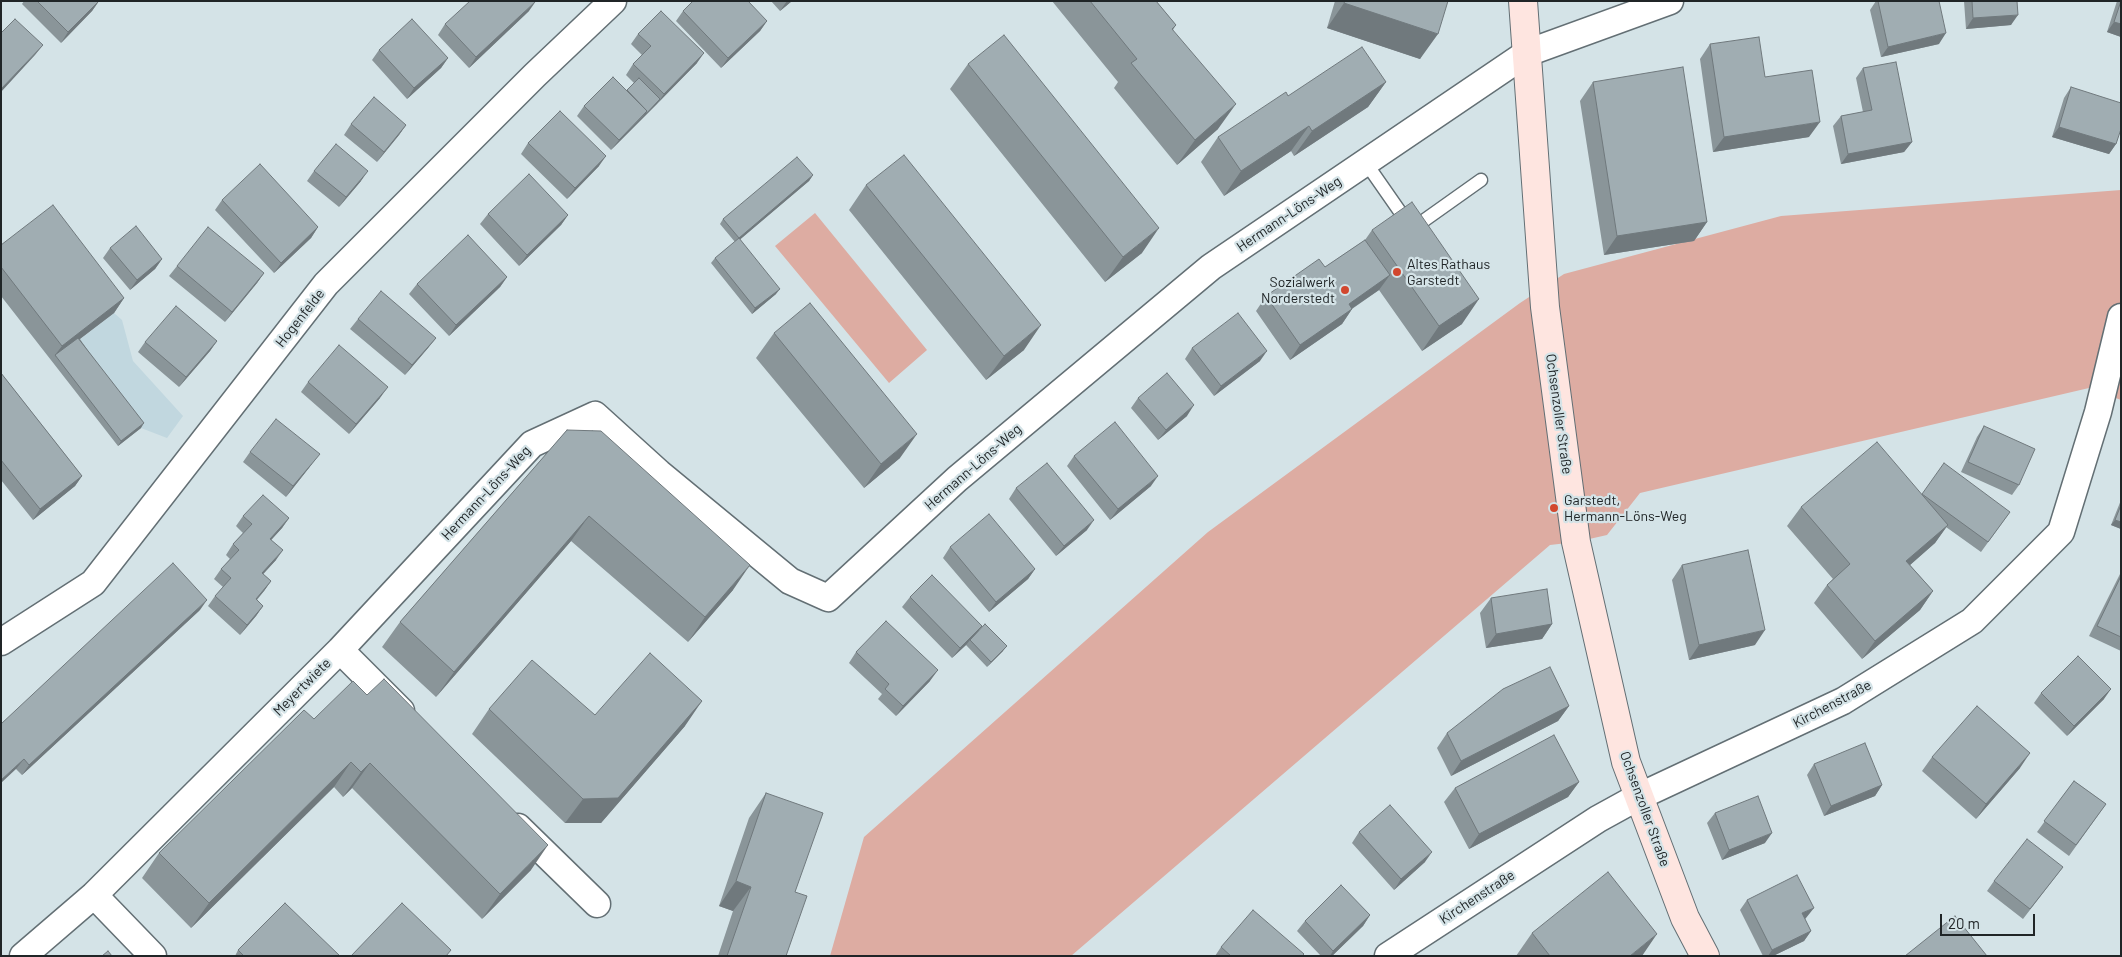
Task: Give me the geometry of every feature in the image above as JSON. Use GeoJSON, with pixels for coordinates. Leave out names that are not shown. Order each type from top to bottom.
{"type":"FeatureCollection","features":[{"type":"Feature","properties":{"kind":"street","name":"Hogenfelde"},"geometry":{"type":"LineString","coordinates":[[1,642],[93,583],[326,284],[534,75],[613,1]]}},
{"type":"Feature","properties":{"kind":"street","name":"Ochsenzoller Straße"},"geometry":{"type":"LineString","coordinates":[[1523,1],[1545,307],[1576,542],[1626,762],[1685,918],[1705,956]]}},
{"type":"Feature","properties":{"kind":"street","name":"Hermann-Löns-Weg"},"geometry":{"type":"LineString","coordinates":[[340,650],[532,444],[595,415],[659,472],[790,581],[828,598],[957,478],[1211,267],[1527,53],[1670,1]]}},
{"type":"Feature","properties":{"kind":"street","name":"Kirchenstraße"},"geometry":{"type":"LineString","coordinates":[[1388,956],[1598,818],[1638,797],[1851,696],[1972,621],[2061,532],[2098,412],[2121,317]]}},
{"type":"Feature","properties":{"kind":"street","name":"Meyertwiete"},"geometry":{"type":"LineString","coordinates":[[23,956],[94,895],[340,650],[420,730]]}},
{"type":"Feature","properties":{"kind":"street"},"geometry":{"type":"LineString","coordinates":[[504,813],[597,904]]}},
{"type":"Feature","properties":{"kind":"street"},"geometry":{"type":"LineString","coordinates":[[94,895],[153,956]]}},
{"type":"Feature","properties":{"kind":"lane"},"geometry":{"type":"LineString","coordinates":[[1366,163],[1412,229],[1481,180]]}},
{"type":"Feature","properties":{"kind":"shaded area"},"geometry":{"type":"Polygon","coordinates":[[[2121,190],[2121,400],[2089,388],[1640,493],[1607,535],[1576,542],[1550,545],[1071,956],[830,956],[864,837],[1208,532],[1520,303],[1564,274],[1781,216],[2121,190]]]}},
{"type":"Feature","properties":{"kind":"shaded area"},"geometry":{"type":"Polygon","coordinates":[[[815,213],[927,350],[889,383],[775,246],[815,213]]]}},
{"type":"Feature","properties":{"kind":"shaded area"},"geometry":{"type":"Polygon","coordinates":[[[114,313],[122,320],[133,361],[183,416],[167,438],[141,428],[75,343],[114,313]]]}},
{"type":"Feature","properties":{"kind":"building"},"geometry":{"type":"Polygon","coordinates":[[[37,1],[99,1],[68,32],[37,1]]]}},
{"type":"Feature","properties":{"kind":"building"},"geometry":{"type":"Polygon","coordinates":[[[470,1],[536,1],[476,57],[445,24],[470,1]]]}},
{"type":"Feature","properties":{"kind":"building"},"geometry":{"type":"Polygon","coordinates":[[[693,1],[748,1],[767,21],[728,58],[683,11],[693,1]]]}},
{"type":"Feature","properties":{"kind":"building"},"geometry":{"type":"Polygon","coordinates":[[[1090,1],[1156,1],[1176,25],[1172,29],[1236,104],[1195,140],[1131,63],[1137,59],[1090,1]]]}},
{"type":"Feature","properties":{"kind":"building"},"geometry":{"type":"Polygon","coordinates":[[[1345,1],[1448,1],[1438,34],[1344,3],[1345,1]]]}},
{"type":"Feature","properties":{"kind":"building"},"geometry":{"type":"Polygon","coordinates":[[[1878,1],[1939,1],[1946,33],[1888,47],[1878,1]]]}},
{"type":"Feature","properties":{"kind":"building"},"geometry":{"type":"Polygon","coordinates":[[[1972,1],[2017,1],[2018,15],[1973,18],[1972,1]]]}},
{"type":"Feature","properties":{"kind":"building"},"geometry":{"type":"Polygon","coordinates":[[[2121,1],[2121,24],[2114,22],[2121,1]]]}},
{"type":"Feature","properties":{"kind":"building"},"geometry":{"type":"Polygon","coordinates":[[[661,11],[704,53],[664,94],[633,64],[651,46],[638,34],[661,11]]]}},
{"type":"Feature","properties":{"kind":"building"},"geometry":{"type":"Polygon","coordinates":[[[15,19],[43,45],[1,89],[1,33],[15,19]]]}},
{"type":"Feature","properties":{"kind":"building"},"geometry":{"type":"Polygon","coordinates":[[[412,19],[448,58],[414,88],[379,50],[412,19]]]}},
{"type":"Feature","properties":{"kind":"building"},"geometry":{"type":"Polygon","coordinates":[[[1004,35],[1159,228],[1123,257],[968,64],[1004,35]]]}},
{"type":"Feature","properties":{"kind":"building"},"geometry":{"type":"Polygon","coordinates":[[[1759,37],[1765,77],[1812,70],[1820,122],[1724,137],[1710,44],[1759,37]]]}},
{"type":"Feature","properties":{"kind":"building"},"geometry":{"type":"Polygon","coordinates":[[[1362,47],[1386,82],[1312,131],[1309,126],[1241,171],[1218,137],[1286,92],[1288,96],[1362,47]]]}},
{"type":"Feature","properties":{"kind":"building"},"geometry":{"type":"Polygon","coordinates":[[[1896,62],[1912,142],[1848,154],[1841,116],[1872,110],[1863,68],[1896,62]]]}},
{"type":"Feature","properties":{"kind":"building"},"geometry":{"type":"Polygon","coordinates":[[[1683,67],[1707,222],[1617,236],[1593,82],[1683,67]]]}},
{"type":"Feature","properties":{"kind":"building"},"geometry":{"type":"Polygon","coordinates":[[[613,77],[647,111],[619,140],[584,106],[613,77]]]}},
{"type":"Feature","properties":{"kind":"building"},"geometry":{"type":"Polygon","coordinates":[[[639,78],[660,99],[644,116],[647,111],[627,90],[639,78]]]}},
{"type":"Feature","properties":{"kind":"building"},"geometry":{"type":"Polygon","coordinates":[[[2071,87],[2121,103],[2121,129],[2116,144],[2059,127],[2071,87]]]}},
{"type":"Feature","properties":{"kind":"building"},"geometry":{"type":"Polygon","coordinates":[[[374,97],[406,125],[384,152],[351,124],[374,97]]]}},
{"type":"Feature","properties":{"kind":"building"},"geometry":{"type":"Polygon","coordinates":[[[560,111],[606,156],[575,188],[528,143],[560,111]]]}},
{"type":"Feature","properties":{"kind":"building"},"geometry":{"type":"Polygon","coordinates":[[[336,144],[368,171],[346,197],[314,171],[336,144]]]}},
{"type":"Feature","properties":{"kind":"building"},"geometry":{"type":"Polygon","coordinates":[[[904,155],[1041,325],[1004,356],[866,185],[904,155]]]}},
{"type":"Feature","properties":{"kind":"building"},"geometry":{"type":"Polygon","coordinates":[[[797,157],[813,175],[739,238],[723,219],[797,157]]]}},
{"type":"Feature","properties":{"kind":"building"},"geometry":{"type":"Polygon","coordinates":[[[260,164],[318,227],[281,263],[222,200],[260,164]]]}},
{"type":"Feature","properties":{"kind":"building"},"geometry":{"type":"Polygon","coordinates":[[[529,174],[568,215],[527,255],[488,214],[529,174]]]}},
{"type":"Feature","properties":{"kind":"building"},"geometry":{"type":"Polygon","coordinates":[[[1412,202],[1479,299],[1439,326],[1372,230],[1412,202]]]}},
{"type":"Feature","properties":{"kind":"building"},"geometry":{"type":"Polygon","coordinates":[[[53,205],[124,298],[62,346],[1,267],[1,245],[53,205]]]}},
{"type":"Feature","properties":{"kind":"building"},"geometry":{"type":"Polygon","coordinates":[[[136,226],[162,259],[137,280],[110,248],[136,226]]]}},
{"type":"Feature","properties":{"kind":"building"},"geometry":{"type":"Polygon","coordinates":[[[208,227],[264,273],[232,312],[177,266],[208,227]]]}},
{"type":"Feature","properties":{"kind":"building"},"geometry":{"type":"Polygon","coordinates":[[[468,235],[507,277],[456,325],[417,284],[468,235]]]}},
{"type":"Feature","properties":{"kind":"building"},"geometry":{"type":"Polygon","coordinates":[[[739,238],[780,289],[755,308],[715,258],[739,238]]]}},
{"type":"Feature","properties":{"kind":"building"},"geometry":{"type":"Polygon","coordinates":[[[1365,240],[1390,275],[1349,304],[1352,309],[1300,345],[1266,296],[1319,259],[1325,267],[1365,240]]]}},
{"type":"Feature","properties":{"kind":"building"},"geometry":{"type":"Polygon","coordinates":[[[381,291],[436,338],[412,365],[358,319],[381,291]]]}},
{"type":"Feature","properties":{"kind":"building"},"geometry":{"type":"Polygon","coordinates":[[[810,303],[917,434],[881,464],[774,333],[810,303]]]}},
{"type":"Feature","properties":{"kind":"building"},"geometry":{"type":"Polygon","coordinates":[[[176,306],[217,341],[186,377],[145,342],[176,306]]]}},
{"type":"Feature","properties":{"kind":"building"},"geometry":{"type":"Polygon","coordinates":[[[1238,313],[1267,351],[1221,386],[1192,348],[1238,313]]]}},
{"type":"Feature","properties":{"kind":"building"},"geometry":{"type":"Polygon","coordinates":[[[78,338],[144,423],[121,441],[55,355],[78,338]]]}},
{"type":"Feature","properties":{"kind":"building"},"geometry":{"type":"Polygon","coordinates":[[[339,345],[388,387],[356,424],[308,382],[339,345]]]}},
{"type":"Feature","properties":{"kind":"building"},"geometry":{"type":"Polygon","coordinates":[[[1,373],[82,476],[40,509],[1,460],[1,373]]]}},
{"type":"Feature","properties":{"kind":"building"},"geometry":{"type":"Polygon","coordinates":[[[1167,373],[1194,405],[1166,430],[1138,398],[1167,373]]]}},
{"type":"Feature","properties":{"kind":"building"},"geometry":{"type":"Polygon","coordinates":[[[276,419],[320,454],[293,486],[250,452],[276,419]]]}},
{"type":"Feature","properties":{"kind":"building"},"geometry":{"type":"Polygon","coordinates":[[[1115,422],[1158,476],[1118,509],[1074,456],[1115,422]]]}},
{"type":"Feature","properties":{"kind":"building"},"geometry":{"type":"Polygon","coordinates":[[[1984,426],[2035,449],[2019,485],[1968,462],[1984,426]]]}},
{"type":"Feature","properties":{"kind":"building"},"geometry":{"type":"Polygon","coordinates":[[[567,430],[601,431],[750,565],[705,617],[589,516],[454,672],[400,622],[567,430]]]}},
{"type":"Feature","properties":{"kind":"building"},"geometry":{"type":"Polygon","coordinates":[[[1877,442],[1948,525],[1906,561],[1933,591],[1875,641],[1827,585],[1850,564],[1801,507],[1877,442]]]}},
{"type":"Feature","properties":{"kind":"building"},"geometry":{"type":"Polygon","coordinates":[[[1047,463],[1094,520],[1064,546],[1016,488],[1047,463]]]}},
{"type":"Feature","properties":{"kind":"building"},"geometry":{"type":"Polygon","coordinates":[[[1944,463],[2010,512],[1988,542],[1922,494],[1944,463]]]}},
{"type":"Feature","properties":{"kind":"building"},"geometry":{"type":"Polygon","coordinates":[[[263,495],[289,518],[270,539],[283,550],[262,573],[271,581],[256,599],[263,606],[247,625],[215,596],[231,578],[221,569],[239,550],[233,544],[252,524],[243,516],[263,495]]]}},
{"type":"Feature","properties":{"kind":"building"},"geometry":{"type":"Polygon","coordinates":[[[2121,505],[2121,522],[2115,520],[2121,505]]]}},
{"type":"Feature","properties":{"kind":"building"},"geometry":{"type":"Polygon","coordinates":[[[989,514],[1035,569],[996,602],[950,547],[989,514]]]}},
{"type":"Feature","properties":{"kind":"building"},"geometry":{"type":"Polygon","coordinates":[[[1748,550],[1765,630],[1699,645],[1682,565],[1748,550]]]}},
{"type":"Feature","properties":{"kind":"building"},"geometry":{"type":"Polygon","coordinates":[[[173,563],[207,600],[29,765],[24,759],[1,780],[1,724],[173,563]]]}},
{"type":"Feature","properties":{"kind":"building"},"geometry":{"type":"Polygon","coordinates":[[[932,575],[982,626],[960,648],[910,597],[932,575]]]}},
{"type":"Feature","properties":{"kind":"building"},"geometry":{"type":"Polygon","coordinates":[[[2121,576],[2121,637],[2097,626],[2121,576]]]}},
{"type":"Feature","properties":{"kind":"building"},"geometry":{"type":"Polygon","coordinates":[[[1547,589],[1552,624],[1496,634],[1491,598],[1547,589]]]}},
{"type":"Feature","properties":{"kind":"building"},"geometry":{"type":"Polygon","coordinates":[[[886,621],[938,670],[903,706],[885,689],[889,684],[856,652],[886,621]]]}},
{"type":"Feature","properties":{"kind":"building"},"geometry":{"type":"Polygon","coordinates":[[[985,624],[1007,646],[991,662],[970,640],[985,624]]]}},
{"type":"Feature","properties":{"kind":"building"},"geometry":{"type":"Polygon","coordinates":[[[650,653],[702,701],[618,798],[583,799],[489,709],[532,660],[595,715],[650,653]]]}},
{"type":"Feature","properties":{"kind":"building"},"geometry":{"type":"Polygon","coordinates":[[[2078,656],[2111,689],[2074,726],[2041,693],[2078,656]]]}},
{"type":"Feature","properties":{"kind":"building"},"geometry":{"type":"Polygon","coordinates":[[[1550,667],[1569,706],[1461,761],[1447,733],[1503,689],[1550,667]]]}},
{"type":"Feature","properties":{"kind":"building"},"geometry":{"type":"Polygon","coordinates":[[[384,679],[548,845],[500,894],[370,763],[361,772],[351,762],[209,903],[159,853],[304,710],[314,719],[353,681],[367,695],[384,679]]]}},
{"type":"Feature","properties":{"kind":"building"},"geometry":{"type":"Polygon","coordinates":[[[1977,706],[2030,753],[1986,804],[1932,757],[1977,706]]]}},
{"type":"Feature","properties":{"kind":"building"},"geometry":{"type":"Polygon","coordinates":[[[1554,735],[1579,782],[1479,834],[1455,788],[1554,735]]]}},
{"type":"Feature","properties":{"kind":"building"},"geometry":{"type":"Polygon","coordinates":[[[1865,743],[1882,785],[1831,806],[1814,764],[1865,743]]]}},
{"type":"Feature","properties":{"kind":"building"},"geometry":{"type":"Polygon","coordinates":[[[2074,781],[2106,804],[2076,845],[2044,821],[2074,781]]]}},
{"type":"Feature","properties":{"kind":"building"},"geometry":{"type":"Polygon","coordinates":[[[766,793],[823,813],[795,892],[807,896],[786,956],[727,956],[751,887],[736,881],[766,793]]]}},
{"type":"Feature","properties":{"kind":"building"},"geometry":{"type":"Polygon","coordinates":[[[1758,796],[1772,833],[1729,850],[1715,813],[1758,796]]]}},
{"type":"Feature","properties":{"kind":"building"},"geometry":{"type":"Polygon","coordinates":[[[1390,805],[1432,852],[1401,879],[1359,832],[1390,805]]]}},
{"type":"Feature","properties":{"kind":"building"},"geometry":{"type":"Polygon","coordinates":[[[2027,839],[2063,867],[2030,909],[1994,881],[2027,839]]]}},
{"type":"Feature","properties":{"kind":"building"},"geometry":{"type":"Polygon","coordinates":[[[1608,872],[1657,934],[1630,956],[1550,956],[1532,933],[1608,872]]]}},
{"type":"Feature","properties":{"kind":"building"},"geometry":{"type":"Polygon","coordinates":[[[1797,875],[1814,908],[1802,913],[1811,931],[1772,950],[1747,900],[1797,875]]]}},
{"type":"Feature","properties":{"kind":"building"},"geometry":{"type":"Polygon","coordinates":[[[1341,885],[1370,915],[1333,951],[1305,921],[1341,885]]]}},
{"type":"Feature","properties":{"kind":"building"},"geometry":{"type":"Polygon","coordinates":[[[285,903],[340,956],[244,956],[238,950],[285,903]]]}},
{"type":"Feature","properties":{"kind":"building"},"geometry":{"type":"Polygon","coordinates":[[[402,903],[451,950],[446,956],[351,956],[402,903]]]}},
{"type":"Feature","properties":{"kind":"building"},"geometry":{"type":"Polygon","coordinates":[[[1253,910],[1304,954],[1302,956],[1231,956],[1221,947],[1253,910]]]}},
{"type":"Feature","properties":{"kind":"building"},"geometry":{"type":"Polygon","coordinates":[[[1955,916],[1987,956],[1905,956],[1955,916]]]}},
{"type":"Feature","properties":{"kind":"building"},"geometry":{"type":"Polygon","coordinates":[[[108,951],[112,956],[102,956],[108,951]]]}},
{"type":"Feature","properties":{"kind":"place","name":"Altes Rathaus Garstedt"},"geometry":{"type":"Point","coordinates":[1397,272]}},
{"type":"Feature","properties":{"kind":"place","name":"Sozialwerk Norderstedt"},"geometry":{"type":"Point","coordinates":[1345,290]}},
{"type":"Feature","properties":{"kind":"place","name":"Garstedt, Hermann-Löns-Weg"},"geometry":{"type":"Point","coordinates":[1554,508]}}]}
